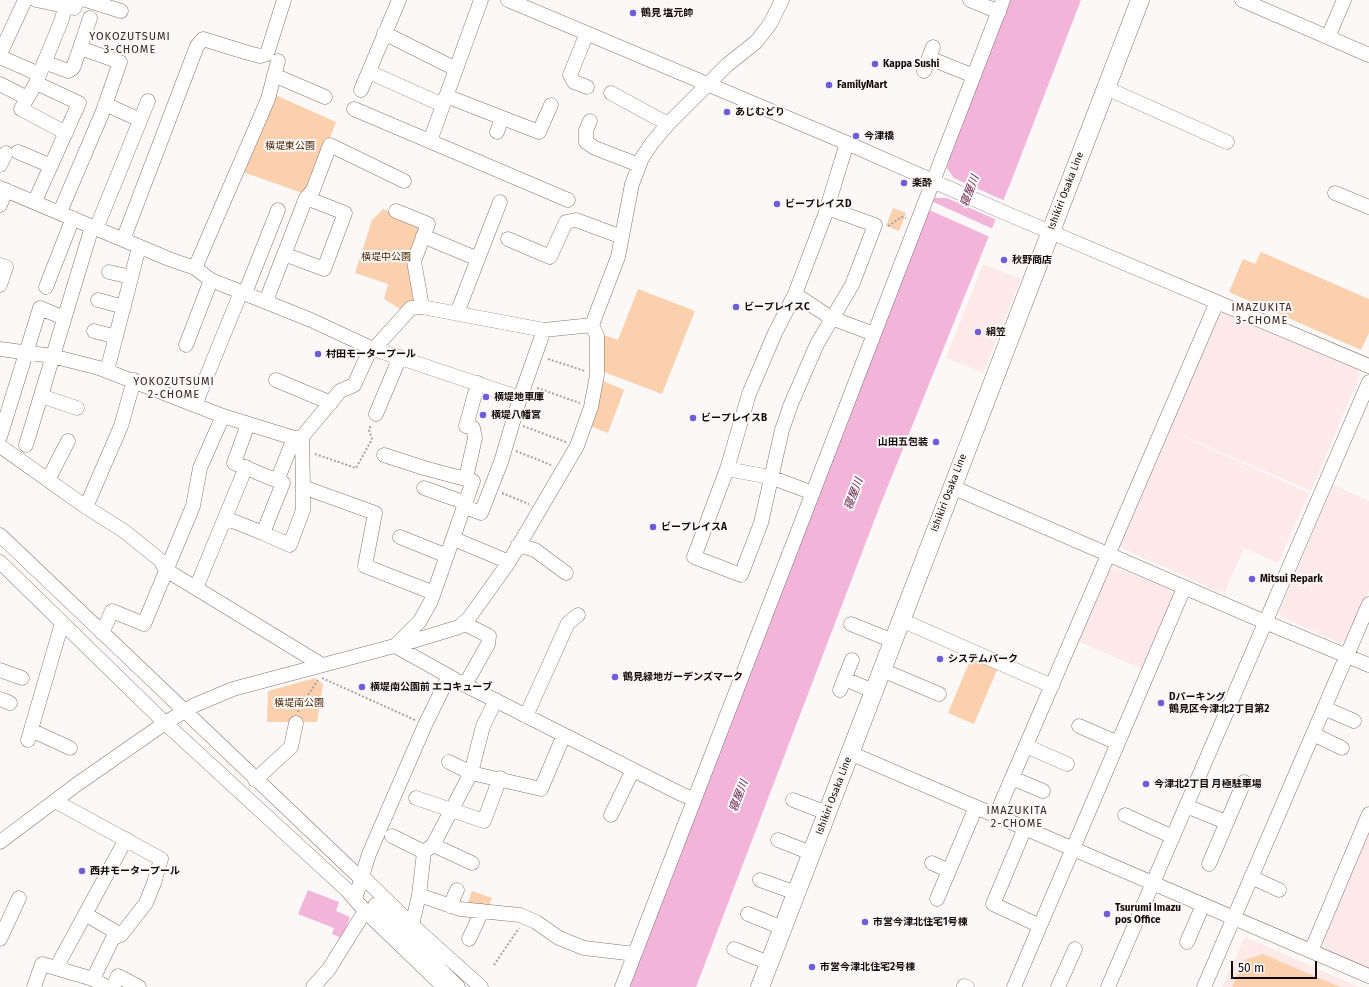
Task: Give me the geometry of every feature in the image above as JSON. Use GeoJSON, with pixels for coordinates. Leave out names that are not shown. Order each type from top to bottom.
{"type":"FeatureCollection","features":[{"type":"Feature","properties":{"kind":"main road","name":"Ishikiri Osaka Line"},"geometry":{"type":"LineString","coordinates":[[760,987],[1140,0]]}},
{"type":"Feature","properties":{"kind":"street"},"geometry":{"type":"LineString","coordinates":[[25,0],[0,55],[40,73],[79,103],[35,201]]}},
{"type":"Feature","properties":{"kind":"street"},"geometry":{"type":"LineString","coordinates":[[36,0],[74,8],[78,0]]}},
{"type":"Feature","properties":{"kind":"street"},"geometry":{"type":"LineString","coordinates":[[86,0],[121,11]]}},
{"type":"Feature","properties":{"kind":"street"},"geometry":{"type":"LineString","coordinates":[[123,240],[197,46],[203,39],[260,56],[266,54],[284,0]]}},
{"type":"Feature","properties":{"kind":"street"},"geometry":{"type":"LineString","coordinates":[[361,90],[384,33],[400,0]]}},
{"type":"Feature","properties":{"kind":"street"},"geometry":{"type":"LineString","coordinates":[[430,141],[481,0]]}},
{"type":"Feature","properties":{"kind":"street"},"geometry":{"type":"LineString","coordinates":[[508,0],[847,143],[1003,212],[1369,366]]}},
{"type":"Feature","properties":{"kind":"street"},"geometry":{"type":"LineString","coordinates":[[3,836],[183,711],[233,688],[394,646],[459,627],[469,618],[509,562],[577,446],[591,407],[597,375],[597,336],[592,325],[618,257],[632,184],[639,165],[652,143],[668,124],[727,65],[756,42],[770,24],[782,0]]}},
{"type":"Feature","properties":{"kind":"street"},"geometry":{"type":"LineString","coordinates":[[622,987],[874,334],[936,182],[1001,6],[970,0]]}},
{"type":"Feature","properties":{"kind":"street"},"geometry":{"type":"LineString","coordinates":[[1242,0],[1369,55]]}},
{"type":"Feature","properties":{"kind":"street"},"geometry":{"type":"LineString","coordinates":[[1328,38],[1344,0]]}},
{"type":"Feature","properties":{"kind":"street"},"geometry":{"type":"LineString","coordinates":[[65,7],[62,19],[40,73],[21,109],[66,133]]}},
{"type":"Feature","properties":{"kind":"street"},"geometry":{"type":"LineString","coordinates":[[40,73],[68,72],[73,68],[90,18]]}},
{"type":"Feature","properties":{"kind":"street"},"geometry":{"type":"LineString","coordinates":[[384,33],[456,69]]}},
{"type":"Feature","properties":{"kind":"street"},"geometry":{"type":"LineString","coordinates":[[587,33],[570,75],[574,82],[587,87]]}},
{"type":"Feature","properties":{"kind":"street"},"geometry":{"type":"LineString","coordinates":[[45,280],[66,215],[120,62],[80,48]]}},
{"type":"Feature","properties":{"kind":"street"},"geometry":{"type":"LineString","coordinates":[[929,59],[974,76]]}},
{"type":"Feature","properties":{"kind":"street"},"geometry":{"type":"LineString","coordinates":[[195,268],[268,99],[278,61]]}},
{"type":"Feature","properties":{"kind":"street"},"geometry":{"type":"LineString","coordinates":[[368,72],[539,132],[552,105]]}},
{"type":"Feature","properties":{"kind":"street"},"geometry":{"type":"LineString","coordinates":[[274,75],[325,97]]}},
{"type":"Feature","properties":{"kind":"street"},"geometry":{"type":"LineString","coordinates":[[0,84],[27,98]]}},
{"type":"Feature","properties":{"kind":"street"},"geometry":{"type":"LineString","coordinates":[[1106,88],[1227,142]]}},
{"type":"Feature","properties":{"kind":"street"},"geometry":{"type":"LineString","coordinates":[[611,93],[668,124]]}},
{"type":"Feature","properties":{"kind":"street"},"geometry":{"type":"LineString","coordinates":[[26,445],[52,356],[94,228],[148,101]]}},
{"type":"Feature","properties":{"kind":"street"},"geometry":{"type":"LineString","coordinates":[[105,104],[140,120]]}},
{"type":"Feature","properties":{"kind":"street"},"geometry":{"type":"LineString","coordinates":[[354,109],[568,200]]}},
{"type":"Feature","properties":{"kind":"street"},"geometry":{"type":"LineString","coordinates":[[497,132],[502,118]]}},
{"type":"Feature","properties":{"kind":"street"},"geometry":{"type":"LineString","coordinates":[[584,126],[586,142],[595,148],[639,165]]}},
{"type":"Feature","properties":{"kind":"street"},"geometry":{"type":"LineString","coordinates":[[827,208],[875,225],[852,285],[831,318],[808,362],[792,404],[770,477],[761,523],[741,575],[694,557],[727,469],[749,394],[774,333],[795,294],[827,208],[847,143]]}},
{"type":"Feature","properties":{"kind":"street"},"geometry":{"type":"LineString","coordinates":[[266,301],[306,198],[313,190],[330,145],[404,181]]}},
{"type":"Feature","properties":{"kind":"street"},"geometry":{"type":"LineString","coordinates":[[8,157],[51,166]]}},
{"type":"Feature","properties":{"kind":"street"},"geometry":{"type":"LineString","coordinates":[[0,205],[3,189],[35,201],[139,247],[195,268],[211,280],[266,301],[373,348],[520,398]]}},
{"type":"Feature","properties":{"kind":"street"},"geometry":{"type":"LineString","coordinates":[[1335,193],[1369,207]]}},
{"type":"Feature","properties":{"kind":"street"},"geometry":{"type":"LineString","coordinates":[[284,254],[324,270],[345,213],[306,198]]}},
{"type":"Feature","properties":{"kind":"street"},"geometry":{"type":"LineString","coordinates":[[457,314],[500,202]]}},
{"type":"Feature","properties":{"kind":"street"},"geometry":{"type":"LineString","coordinates":[[195,405],[278,210]]}},
{"type":"Feature","properties":{"kind":"street"},"geometry":{"type":"LineString","coordinates":[[396,211],[428,224],[414,262],[422,307]]}},
{"type":"Feature","properties":{"kind":"street"},"geometry":{"type":"LineString","coordinates":[[508,239],[550,257],[566,222],[576,220],[622,237]]}},
{"type":"Feature","properties":{"kind":"street"},"geometry":{"type":"LineString","coordinates":[[423,236],[478,258]]}},
{"type":"Feature","properties":{"kind":"street"},"geometry":{"type":"LineString","coordinates":[[107,371],[139,247]]}},
{"type":"Feature","properties":{"kind":"street"},"geometry":{"type":"LineString","coordinates":[[0,265],[6,267],[0,285]]}},
{"type":"Feature","properties":{"kind":"street"},"geometry":{"type":"LineString","coordinates":[[109,272],[131,277]]}},
{"type":"Feature","properties":{"kind":"street"},"geometry":{"type":"LineString","coordinates":[[186,345],[211,280]]}},
{"type":"Feature","properties":{"kind":"street"},"geometry":{"type":"LineString","coordinates":[[795,294],[831,318],[874,334]]}},
{"type":"Feature","properties":{"kind":"street"},"geometry":{"type":"LineString","coordinates":[[98,300],[124,307]]}},
{"type":"Feature","properties":{"kind":"street"},"geometry":{"type":"LineString","coordinates":[[996,815],[1217,302]]}},
{"type":"Feature","properties":{"kind":"street"},"geometry":{"type":"LineString","coordinates":[[276,480],[299,441],[340,391],[354,385],[373,348],[411,308],[422,307],[544,330],[592,325]]}},
{"type":"Feature","properties":{"kind":"street"},"geometry":{"type":"LineString","coordinates":[[0,437],[40,308],[64,318]]}},
{"type":"Feature","properties":{"kind":"street"},"geometry":{"type":"LineString","coordinates":[[424,488],[466,505],[481,513],[492,489],[520,398],[544,330]]}},
{"type":"Feature","properties":{"kind":"street"},"geometry":{"type":"LineString","coordinates":[[94,331],[116,337]]}},
{"type":"Feature","properties":{"kind":"street"},"geometry":{"type":"LineString","coordinates":[[0,349],[52,356],[107,371],[134,380],[223,416],[299,441]]}},
{"type":"Feature","properties":{"kind":"street"},"geometry":{"type":"LineString","coordinates":[[376,414],[400,357]]}},
{"type":"Feature","properties":{"kind":"street"},"geometry":{"type":"LineString","coordinates":[[86,507],[121,426],[134,380]]}},
{"type":"Feature","properties":{"kind":"street"},"geometry":{"type":"LineString","coordinates":[[276,380],[331,403]]}},
{"type":"Feature","properties":{"kind":"street"},"geometry":{"type":"LineString","coordinates":[[1108,987],[1154,884],[1173,836],[1369,382]]}},
{"type":"Feature","properties":{"kind":"street"},"geometry":{"type":"LineString","coordinates":[[466,478],[475,438],[473,428],[466,426],[478,383]]}},
{"type":"Feature","properties":{"kind":"street"},"geometry":{"type":"LineString","coordinates":[[41,396],[77,408]]}},
{"type":"Feature","properties":{"kind":"street"},"geometry":{"type":"LineString","coordinates":[[102,633],[112,611],[144,624],[193,506],[200,468],[223,416]]}},
{"type":"Feature","properties":{"kind":"street"},"geometry":{"type":"LineString","coordinates":[[248,424],[234,463],[283,483],[263,533]]}},
{"type":"Feature","properties":{"kind":"street"},"geometry":{"type":"LineString","coordinates":[[48,480],[68,441]]}},
{"type":"Feature","properties":{"kind":"street"},"geometry":{"type":"LineString","coordinates":[[225,518],[290,545],[303,510],[303,487],[299,441]]}},
{"type":"Feature","properties":{"kind":"street"},"geometry":{"type":"LineString","coordinates":[[0,446],[86,507],[124,531],[160,560],[166,570],[322,665]]}},
{"type":"Feature","properties":{"kind":"street"},"geometry":{"type":"LineString","coordinates":[[384,454],[424,468],[473,481],[466,505],[434,593],[420,621],[394,646]]}},
{"type":"Feature","properties":{"kind":"street"},"geometry":{"type":"LineString","coordinates":[[196,588],[246,467]]}},
{"type":"Feature","properties":{"kind":"street"},"geometry":{"type":"LineString","coordinates":[[727,469],[770,477],[813,493]]}},
{"type":"Feature","properties":{"kind":"street"},"geometry":{"type":"LineString","coordinates":[[303,487],[375,513],[365,566],[434,593]]}},
{"type":"Feature","properties":{"kind":"street"},"geometry":{"type":"LineString","coordinates":[[952,488],[1184,588],[1369,665]]}},
{"type":"Feature","properties":{"kind":"street"},"geometry":{"type":"LineString","coordinates":[[0,535],[255,780],[356,874],[363,877],[412,925],[455,982]]}},
{"type":"Feature","properties":{"kind":"street"},"geometry":{"type":"LineString","coordinates":[[400,537],[447,556]]}},
{"type":"Feature","properties":{"kind":"street"},"geometry":{"type":"LineString","coordinates":[[454,539],[509,562]]}},
{"type":"Feature","properties":{"kind":"street"},"geometry":{"type":"LineString","coordinates":[[518,545],[535,550],[566,573]]}},
{"type":"Feature","properties":{"kind":"street"},"geometry":{"type":"LineString","coordinates":[[1,564],[165,723],[355,899],[370,908],[455,982],[481,987]]}},
{"type":"Feature","properties":{"kind":"street"},"geometry":{"type":"LineString","coordinates":[[1014,987],[1184,588]]}},
{"type":"Feature","properties":{"kind":"street"},"geometry":{"type":"LineString","coordinates":[[1204,987],[1369,604]]}},
{"type":"Feature","properties":{"kind":"street"},"geometry":{"type":"LineString","coordinates":[[526,716],[569,617]]}},
{"type":"Feature","properties":{"kind":"street"},"geometry":{"type":"LineString","coordinates":[[901,620],[1052,686]]}},
{"type":"Feature","properties":{"kind":"street"},"geometry":{"type":"LineString","coordinates":[[463,623],[489,636],[488,644],[465,685]]}},
{"type":"Feature","properties":{"kind":"street"},"geometry":{"type":"LineString","coordinates":[[62,624],[30,735],[70,748]]}},
{"type":"Feature","properties":{"kind":"street"},"geometry":{"type":"LineString","coordinates":[[851,624],[893,641]]}},
{"type":"Feature","properties":{"kind":"street"},"geometry":{"type":"LineString","coordinates":[[394,646],[465,685],[633,770],[694,799]]}},
{"type":"Feature","properties":{"kind":"street"},"geometry":{"type":"LineString","coordinates":[[852,660],[842,685],[874,691]]}},
{"type":"Feature","properties":{"kind":"street"},"geometry":{"type":"LineString","coordinates":[[0,670],[22,678]]}},
{"type":"Feature","properties":{"kind":"street"},"geometry":{"type":"LineString","coordinates":[[882,670],[939,694]]}},
{"type":"Feature","properties":{"kind":"street"},"geometry":{"type":"LineString","coordinates":[[355,899],[369,854],[425,725],[449,676]]}},
{"type":"Feature","properties":{"kind":"street"},"geometry":{"type":"LineString","coordinates":[[412,925],[429,849],[471,773],[483,726],[496,700]]}},
{"type":"Feature","properties":{"kind":"street"},"geometry":{"type":"LineString","coordinates":[[1324,708],[1354,721]]}},
{"type":"Feature","properties":{"kind":"street"},"geometry":{"type":"LineString","coordinates":[[255,780],[291,747],[296,723]]}},
{"type":"Feature","properties":{"kind":"street"},"geometry":{"type":"LineString","coordinates":[[1079,726],[1118,743]]}},
{"type":"Feature","properties":{"kind":"street"},"geometry":{"type":"LineString","coordinates":[[1313,734],[1342,748]]}},
{"type":"Feature","properties":{"kind":"street"},"geometry":{"type":"LineString","coordinates":[[449,762],[471,773],[500,778],[541,789],[564,735]]}},
{"type":"Feature","properties":{"kind":"street"},"geometry":{"type":"LineString","coordinates":[[1026,746],[1067,764]]}},
{"type":"Feature","properties":{"kind":"street"},"geometry":{"type":"LineString","coordinates":[[850,753],[1369,976]]}},
{"type":"Feature","properties":{"kind":"street"},"geometry":{"type":"LineString","coordinates":[[611,815],[633,770]]}},
{"type":"Feature","properties":{"kind":"street"},"geometry":{"type":"LineString","coordinates":[[416,798],[484,821],[500,778]]}},
{"type":"Feature","properties":{"kind":"street"},"geometry":{"type":"LineString","coordinates":[[1012,778],[1043,791]]}},
{"type":"Feature","properties":{"kind":"street"},"geometry":{"type":"LineString","coordinates":[[1209,864],[1244,782]]}},
{"type":"Feature","properties":{"kind":"street"},"geometry":{"type":"LineString","coordinates":[[793,800],[827,813]]}},
{"type":"Feature","properties":{"kind":"street"},"geometry":{"type":"LineString","coordinates":[[55,801],[161,859],[146,904],[122,935],[113,938],[86,981]]}},
{"type":"Feature","properties":{"kind":"street"},"geometry":{"type":"LineString","coordinates":[[1186,806],[1226,822]]}},
{"type":"Feature","properties":{"kind":"street"},"geometry":{"type":"LineString","coordinates":[[936,899],[976,807]]}},
{"type":"Feature","properties":{"kind":"street"},"geometry":{"type":"LineString","coordinates":[[1310,951],[1369,814]]}},
{"type":"Feature","properties":{"kind":"street"},"geometry":{"type":"LineString","coordinates":[[1125,816],[1173,836]]}},
{"type":"Feature","properties":{"kind":"street"},"geometry":{"type":"LineString","coordinates":[[1025,828],[993,904],[1040,926]]}},
{"type":"Feature","properties":{"kind":"street"},"geometry":{"type":"LineString","coordinates":[[392,836],[472,863]]}},
{"type":"Feature","properties":{"kind":"street"},"geometry":{"type":"LineString","coordinates":[[56,968],[126,840]]}},
{"type":"Feature","properties":{"kind":"street"},"geometry":{"type":"LineString","coordinates":[[778,840],[811,853]]}},
{"type":"Feature","properties":{"kind":"street"},"geometry":{"type":"LineString","coordinates":[[932,863],[948,871]]}},
{"type":"Feature","properties":{"kind":"street"},"geometry":{"type":"LineString","coordinates":[[1251,877],[1279,890]]}},
{"type":"Feature","properties":{"kind":"street"},"geometry":{"type":"LineString","coordinates":[[760,880],[796,894]]}},
{"type":"Feature","properties":{"kind":"street"},"geometry":{"type":"LineString","coordinates":[[450,906],[457,890]]}},
{"type":"Feature","properties":{"kind":"street"},"geometry":{"type":"LineString","coordinates":[[419,895],[460,909],[508,912],[525,917],[572,944],[596,950],[635,954]]}},
{"type":"Feature","properties":{"kind":"street"},"geometry":{"type":"LineString","coordinates":[[0,939],[19,898]]}},
{"type":"Feature","properties":{"kind":"street"},"geometry":{"type":"LineString","coordinates":[[1187,942],[1203,905]]}},
{"type":"Feature","properties":{"kind":"street"},"geometry":{"type":"LineString","coordinates":[[313,987],[329,969],[370,908]]}},
{"type":"Feature","properties":{"kind":"street"},"geometry":{"type":"LineString","coordinates":[[469,939],[482,911]]}},
{"type":"Feature","properties":{"kind":"street"},"geometry":{"type":"LineString","coordinates":[[85,914],[122,935]]}},
{"type":"Feature","properties":{"kind":"street"},"geometry":{"type":"LineString","coordinates":[[748,914],[783,928]]}},
{"type":"Feature","properties":{"kind":"street"},"geometry":{"type":"LineString","coordinates":[[734,949],[769,963]]}},
{"type":"Feature","properties":{"kind":"street"},"geometry":{"type":"LineString","coordinates":[[1058,987],[1075,949]]}},
{"type":"Feature","properties":{"kind":"street"},"geometry":{"type":"LineString","coordinates":[[34,987],[42,964],[106,987]]}},
{"type":"Feature","properties":{"kind":"street"},"geometry":{"type":"LineString","coordinates":[[113,987],[118,976],[139,987]]}},
{"type":"Feature","properties":{"kind":"path"},"geometry":{"type":"LineString","coordinates":[[875,225],[881,224],[886,227],[902,216],[908,219]]}},
{"type":"Feature","properties":{"kind":"path"},"geometry":{"type":"LineString","coordinates":[[535,355],[597,375]]}},
{"type":"Feature","properties":{"kind":"path"},"geometry":{"type":"LineString","coordinates":[[525,383],[591,407]]}},
{"type":"Feature","properties":{"kind":"path"},"geometry":{"type":"LineString","coordinates":[[299,441],[356,468],[372,439],[369,430],[376,414]]}},
{"type":"Feature","properties":{"kind":"path"},"geometry":{"type":"LineString","coordinates":[[513,422],[577,446]]}},
{"type":"Feature","properties":{"kind":"path"},"geometry":{"type":"LineString","coordinates":[[506,447],[563,470]]}},
{"type":"Feature","properties":{"kind":"path"},"geometry":{"type":"LineString","coordinates":[[492,489],[541,509]]}},
{"type":"Feature","properties":{"kind":"path"},"geometry":{"type":"LineString","coordinates":[[296,723],[300,707],[320,677],[425,725]]}},
{"type":"Feature","properties":{"kind":"path"},"geometry":{"type":"LineString","coordinates":[[494,965],[521,926],[525,917]]}},
{"type":"Feature","properties":{"kind":"shaded area"},"geometry":{"type":"Polygon","coordinates":[[[983,264],[1021,279],[983,373],[946,358],[983,264]]]}},
{"type":"Feature","properties":{"kind":"shaded area"},"geometry":{"type":"Polygon","coordinates":[[[1224,312],[1356,367],[1360,374],[1311,491],[1169,430],[1218,315],[1224,312]]]}},
{"type":"Feature","properties":{"kind":"shaded area"},"geometry":{"type":"Polygon","coordinates":[[[1168,430],[1309,493],[1278,563],[1244,548],[1224,594],[1117,546],[1168,430]]]}},
{"type":"Feature","properties":{"kind":"shaded area"},"geometry":{"type":"Polygon","coordinates":[[[1333,485],[1369,501],[1369,591],[1348,641],[1340,643],[1282,617],[1279,612],[1333,485]]]}},
{"type":"Feature","properties":{"kind":"shaded area"},"geometry":{"type":"Polygon","coordinates":[[[1114,567],[1169,589],[1175,600],[1145,670],[1077,641],[1106,572],[1114,567]]]}},
{"type":"Feature","properties":{"kind":"shaded area"},"geometry":{"type":"Polygon","coordinates":[[[1369,830],[1369,969],[1327,952],[1321,939],[1369,830]]]}},
{"type":"Feature","properties":{"kind":"shaded area"},"geometry":{"type":"Polygon","coordinates":[[[1245,937],[1359,987],[1222,987],[1245,937]]]}},
{"type":"Feature","properties":{"kind":"green space","name":"横堤東公園"},"geometry":{"type":"Polygon","coordinates":[[[273,94],[336,122],[312,187],[305,194],[243,172],[273,94]]]}},
{"type":"Feature","properties":{"kind":"green space"},"geometry":{"type":"Polygon","coordinates":[[[893,208],[906,213],[899,231],[886,226],[893,208]]]}},
{"type":"Feature","properties":{"kind":"green space","name":"横堤中公園"},"geometry":{"type":"Polygon","coordinates":[[[383,209],[420,225],[411,257],[416,300],[408,303],[400,309],[384,299],[388,284],[355,273],[372,220],[383,209]]]}},
{"type":"Feature","properties":{"kind":"green space"},"geometry":{"type":"Polygon","coordinates":[[[1261,252],[1369,299],[1369,333],[1361,350],[1229,292],[1243,259],[1255,264],[1261,252]]]}},
{"type":"Feature","properties":{"kind":"green space"},"geometry":{"type":"Polygon","coordinates":[[[638,289],[695,311],[662,394],[604,372],[604,335],[618,340],[638,289]]]}},
{"type":"Feature","properties":{"kind":"green space"},"geometry":{"type":"Polygon","coordinates":[[[601,380],[624,390],[608,433],[592,427],[601,380]]]}},
{"type":"Feature","properties":{"kind":"green space"},"geometry":{"type":"Polygon","coordinates":[[[971,658],[997,670],[974,724],[948,713],[971,658]]]}},
{"type":"Feature","properties":{"kind":"green space","name":"横堤南公園"},"geometry":{"type":"Polygon","coordinates":[[[315,678],[323,684],[317,722],[267,722],[268,691],[315,678]]]}},
{"type":"Feature","properties":{"kind":"green space"},"geometry":{"type":"Polygon","coordinates":[[[472,891],[492,898],[488,908],[467,906],[472,891]]]}},
{"type":"Feature","properties":{"kind":"green space"},"geometry":{"type":"Polygon","coordinates":[[[1263,954],[1340,987],[1232,987],[1244,960],[1263,954]]]}},
{"type":"Feature","properties":{"kind":"water","name":"寝屋川"},"geometry":{"type":"Polygon","coordinates":[[[1010,0],[1081,0],[1012,179],[879,508],[696,987],[629,987],[932,200],[947,168],[951,152],[1010,0]]]}},
{"type":"Feature","properties":{"kind":"water"},"geometry":{"type":"Polygon","coordinates":[[[308,890],[339,902],[336,911],[350,917],[342,938],[332,934],[334,928],[298,914],[308,890]]]}},
{"type":"Feature","properties":{"kind":"pier"},"geometry":{"type":"Polygon","coordinates":[[[946,167],[954,178],[1005,201],[997,220],[947,198],[933,198],[946,167]]]}},
{"type":"Feature","properties":{"kind":"pier"},"geometry":{"type":"Polygon","coordinates":[[[931,201],[993,229],[990,237],[927,209],[931,201]]]}},
{"type":"Feature","properties":{"kind":"place","name":"鶴見 塩元帥"},"geometry":{"type":"Point","coordinates":[633,13]}},
{"type":"Feature","properties":{"kind":"place","name":"Kappa Sushi"},"geometry":{"type":"Point","coordinates":[875,64]}},
{"type":"Feature","properties":{"kind":"place","name":"FamilyMart"},"geometry":{"type":"Point","coordinates":[829,85]}},
{"type":"Feature","properties":{"kind":"place","name":"あじむどり"},"geometry":{"type":"Point","coordinates":[727,112]}},
{"type":"Feature","properties":{"kind":"place","name":"今津橋"},"geometry":{"type":"Point","coordinates":[856,136]}},
{"type":"Feature","properties":{"kind":"place","name":"楽酔"},"geometry":{"type":"Point","coordinates":[904,183]}},
{"type":"Feature","properties":{"kind":"place","name":"ビープレイスD"},"geometry":{"type":"Point","coordinates":[777,204]}},
{"type":"Feature","properties":{"kind":"place","name":"秋野商店"},"geometry":{"type":"Point","coordinates":[1004,260]}},
{"type":"Feature","properties":{"kind":"place","name":"ビープレイスC"},"geometry":{"type":"Point","coordinates":[736,307]}},
{"type":"Feature","properties":{"kind":"place","name":"絹笠"},"geometry":{"type":"Point","coordinates":[978,332]}},
{"type":"Feature","properties":{"kind":"place","name":"村田モータープール"},"geometry":{"type":"Point","coordinates":[318,354]}},
{"type":"Feature","properties":{"kind":"place","name":"横堤地車庫"},"geometry":{"type":"Point","coordinates":[486,397]}},
{"type":"Feature","properties":{"kind":"place","name":"横堤八幡宮"},"geometry":{"type":"Point","coordinates":[483,415]}},
{"type":"Feature","properties":{"kind":"place","name":"ビープレイスB"},"geometry":{"type":"Point","coordinates":[693,418]}},
{"type":"Feature","properties":{"kind":"place","name":"山田五包装"},"geometry":{"type":"Point","coordinates":[936,442]}},
{"type":"Feature","properties":{"kind":"place","name":"ビープレイスA"},"geometry":{"type":"Point","coordinates":[653,527]}},
{"type":"Feature","properties":{"kind":"place","name":"Mitsui Repark"},"geometry":{"type":"Point","coordinates":[1252,579]}},
{"type":"Feature","properties":{"kind":"place","name":"システムパーク"},"geometry":{"type":"Point","coordinates":[940,659]}},
{"type":"Feature","properties":{"kind":"place","name":"鶴見緑地ガーデンズマーク"},"geometry":{"type":"Point","coordinates":[615,677]}},
{"type":"Feature","properties":{"kind":"place","name":"横堤南公園前 エコキューブ"},"geometry":{"type":"Point","coordinates":[362,687]}},
{"type":"Feature","properties":{"kind":"place","name":"Dパーキング 鶴見区今津北2丁目第2"},"geometry":{"type":"Point","coordinates":[1161,703]}},
{"type":"Feature","properties":{"kind":"place","name":"今津北2丁目 月極駐車場"},"geometry":{"type":"Point","coordinates":[1146,784]}},
{"type":"Feature","properties":{"kind":"place","name":"西井モータープール"},"geometry":{"type":"Point","coordinates":[82,871]}},
{"type":"Feature","properties":{"kind":"place","name":"Tsurumi Imazu pos Office"},"geometry":{"type":"Point","coordinates":[1107,914]}},
{"type":"Feature","properties":{"kind":"place","name":"市営今津北住宅1号棟"},"geometry":{"type":"Point","coordinates":[865,922]}},
{"type":"Feature","properties":{"kind":"place","name":"市営今津北住宅2号棟"},"geometry":{"type":"Point","coordinates":[812,967]}},
{"type":"Feature","properties":{"kind":"district","name":"YOKOZUTSUMI 3-CHOME"},"geometry":{"type":"Point","coordinates":[130,43]}},
{"type":"Feature","properties":{"kind":"district","name":"IMAZUKITA 3-CHOME"},"geometry":{"type":"Point","coordinates":[1262,314]}},
{"type":"Feature","properties":{"kind":"district","name":"YOKOZUTSUMI 2-CHOME"},"geometry":{"type":"Point","coordinates":[174,388]}},
{"type":"Feature","properties":{"kind":"district","name":"IMAZUKITA 2-CHOME"},"geometry":{"type":"Point","coordinates":[1017,817]}}]}
